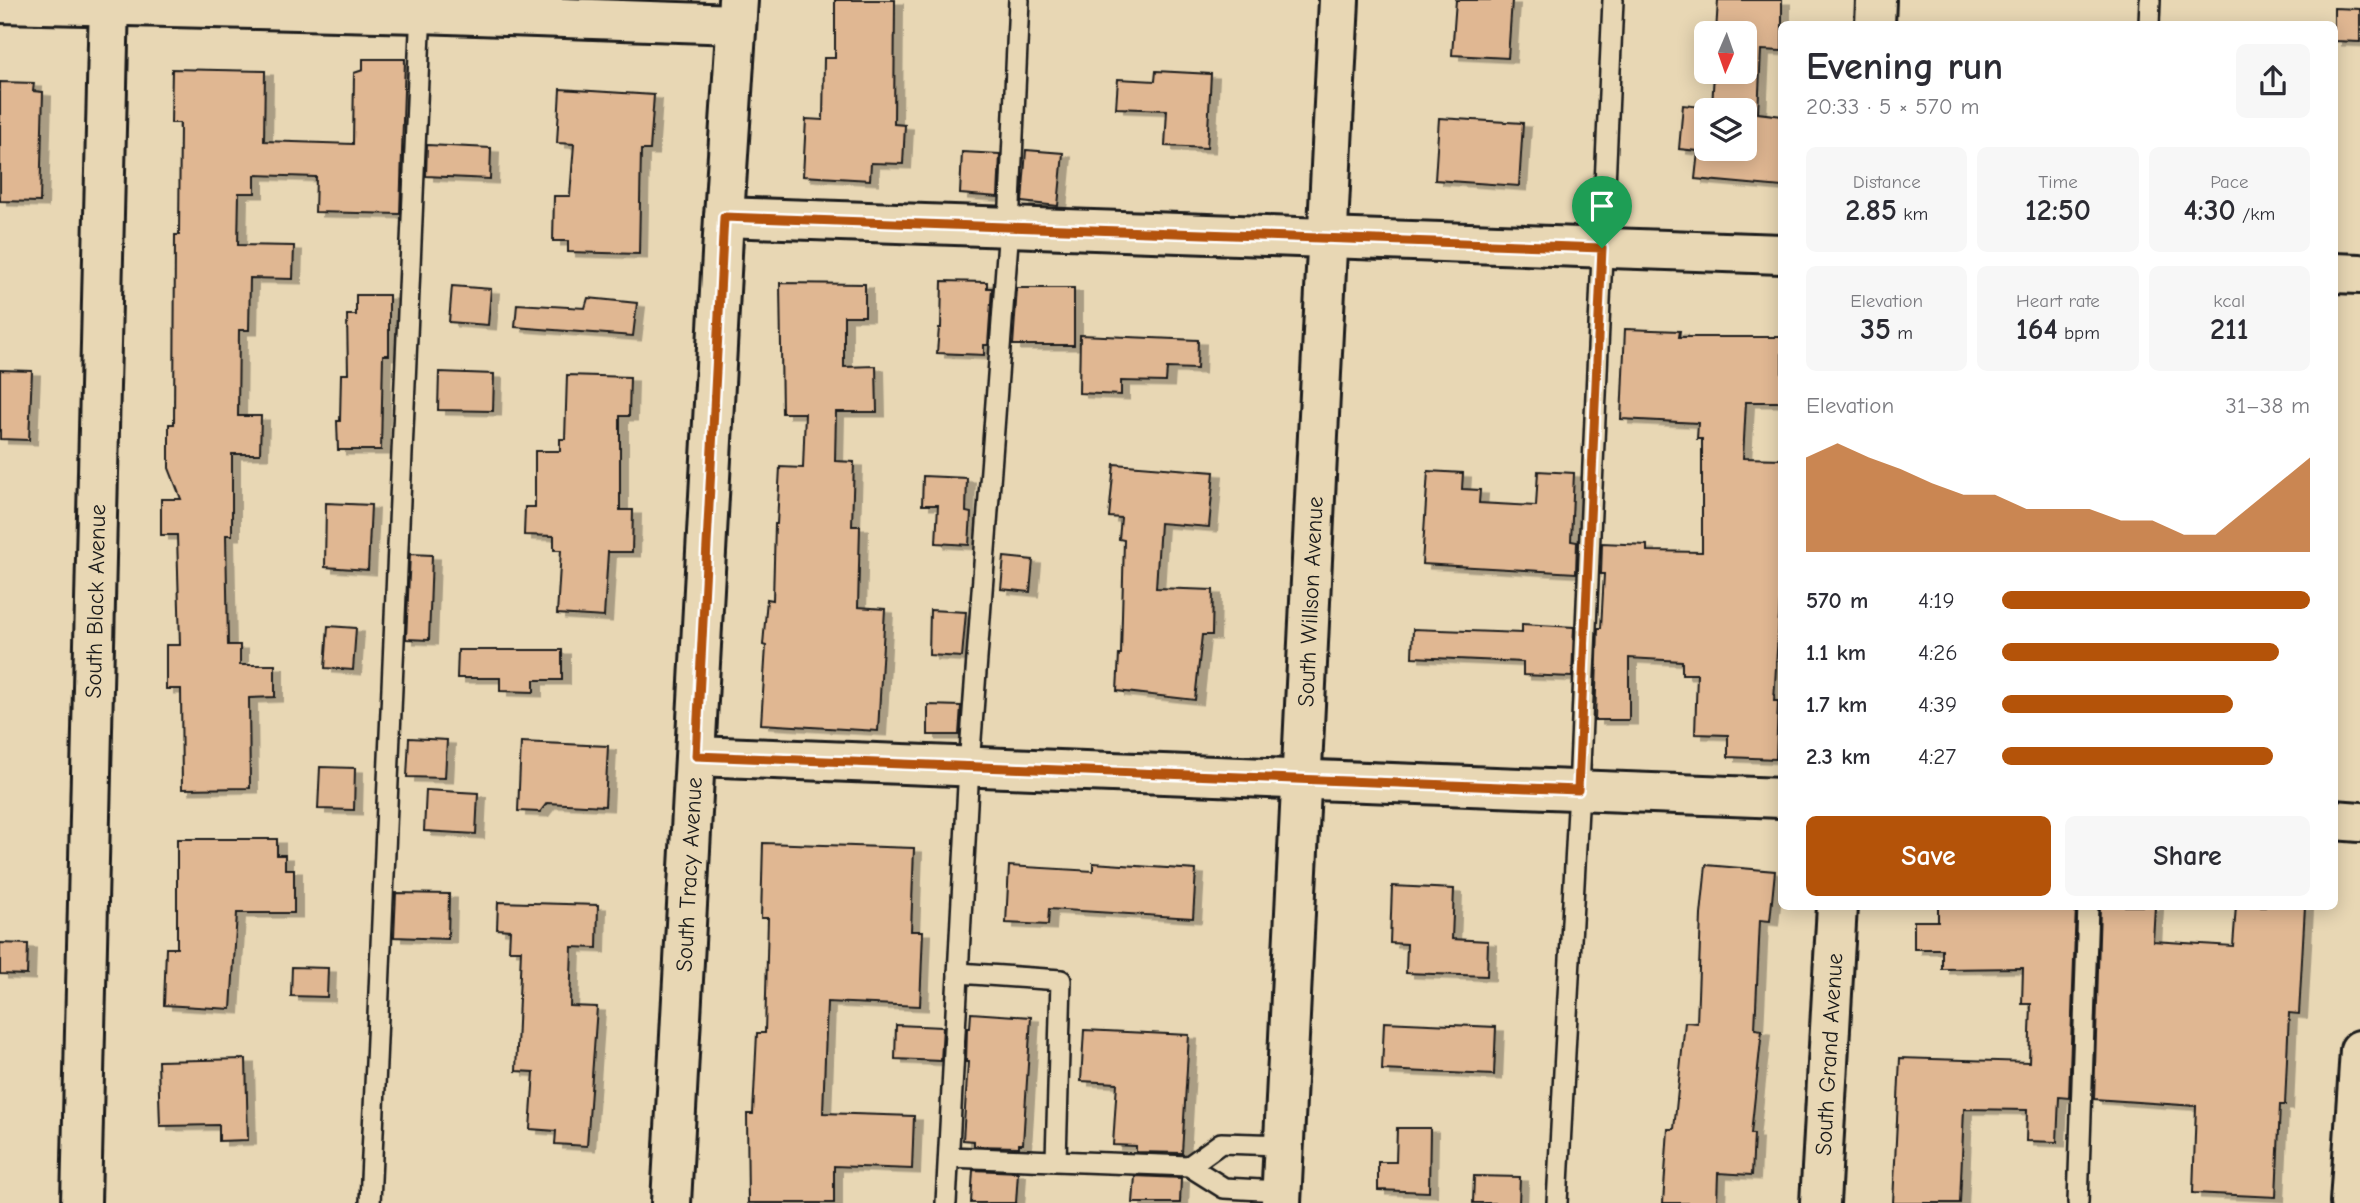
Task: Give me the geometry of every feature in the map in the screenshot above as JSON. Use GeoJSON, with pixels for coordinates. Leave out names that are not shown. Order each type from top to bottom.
{"type":"FeatureCollection","features":[{"type":"Feature","properties":{"kind":"street","name":"South Willson Avenue"},"geometry":{"type":"LineString","coordinates":[[1281,1197],[1303,779],[1325,238],[1339,0]]}},
{"type":"Feature","properties":{"kind":"street"},"geometry":{"type":"LineString","coordinates":[[1875,21],[1876,0]]}},
{"type":"Feature","properties":{"kind":"street"},"geometry":{"type":"LineString","coordinates":[[0,3],[421,6],[737,12]]}},
{"type":"Feature","properties":{"kind":"street","name":"South Black Avenue"},"geometry":{"type":"LineString","coordinates":[[81,1203],[109,3]]}},
{"type":"Feature","properties":{"kind":"street","name":"South Tracy Avenue"},"geometry":{"type":"LineString","coordinates":[[671,1203],[737,12]]}},
{"type":"Feature","properties":{"kind":"street"},"geometry":{"type":"LineString","coordinates":[[724,217],[1778,254]]}},
{"type":"Feature","properties":{"kind":"street"},"geometry":{"type":"LineString","coordinates":[[2338,274],[2360,274]]}},
{"type":"Feature","properties":{"kind":"street"},"geometry":{"type":"LineString","coordinates":[[696,756],[1778,798]]}},
{"type":"Feature","properties":{"kind":"street"},"geometry":{"type":"LineString","coordinates":[[2338,820],[2360,822]]}},
{"type":"Feature","properties":{"kind":"street","name":"South Grand Avenue"},"geometry":{"type":"LineString","coordinates":[[1820,1203],[1837,910]]}},
{"type":"Feature","properties":{"kind":"street"},"geometry":{"type":"LineString","coordinates":[[2350,1203],[2360,1050]]}},
{"type":"Feature","properties":{"kind":"lane"},"geometry":{"type":"LineString","coordinates":[[946,1203],[969,766],[1009,227],[1019,0]]}},
{"type":"Feature","properties":{"kind":"lane"},"geometry":{"type":"LineString","coordinates":[[1557,1203],[1613,0]]}},
{"type":"Feature","properties":{"kind":"lane"},"geometry":{"type":"LineString","coordinates":[[2149,21],[2150,0]]}},
{"type":"Feature","properties":{"kind":"lane"},"geometry":{"type":"LineString","coordinates":[[370,1203],[421,6]]}},
{"type":"Feature","properties":{"kind":"lane"},"geometry":{"type":"LineString","coordinates":[[2078,1203],[2088,910]]}},
{"type":"Feature","properties":{"kind":"lane"},"geometry":{"type":"LineString","coordinates":[[958,973],[1061,980],[1056,1160]]}},
{"type":"Feature","properties":{"kind":"lane"},"geometry":{"type":"LineString","coordinates":[[1189,1166],[1221,1143],[1284,1146]]}},
{"type":"Feature","properties":{"kind":"lane"},"geometry":{"type":"LineString","coordinates":[[949,1157],[1189,1166],[1224,1188],[1281,1197]]}},
{"type":"Feature","properties":{"kind":"building"},"geometry":{"type":"Polygon","coordinates":[[[835,0],[895,0],[894,124],[905,125],[903,164],[871,163],[870,180],[803,176],[806,119],[823,120],[824,58],[835,58],[835,0]]]}},
{"type":"Feature","properties":{"kind":"building"},"geometry":{"type":"Polygon","coordinates":[[[1456,0],[1512,0],[1508,58],[1452,55],[1456,0]]]}},
{"type":"Feature","properties":{"kind":"building"},"geometry":{"type":"Polygon","coordinates":[[[1718,0],[1782,0],[1782,21],[1778,21],[1778,51],[1761,50],[1758,113],[1778,116],[1778,187],[1695,179],[1697,161],[1757,161],[1757,98],[1713,98],[1713,84],[1757,84],[1757,21],[1717,21],[1718,0]]]}},
{"type":"Feature","properties":{"kind":"building"},"geometry":{"type":"Polygon","coordinates":[[[2334,8],[2360,9],[2360,42],[2338,41],[2338,21],[2334,21],[2334,8]]]}},
{"type":"Feature","properties":{"kind":"building"},"geometry":{"type":"Polygon","coordinates":[[[363,59],[405,59],[400,214],[315,212],[316,177],[255,175],[255,193],[239,193],[238,245],[294,246],[293,279],[250,278],[249,330],[239,330],[238,416],[261,416],[260,454],[232,454],[232,535],[226,535],[228,645],[240,645],[240,665],[275,665],[275,697],[249,698],[250,788],[182,789],[181,689],[166,689],[166,645],[180,645],[177,535],[161,535],[161,499],[181,499],[169,468],[169,424],[174,424],[175,235],[179,235],[180,123],[171,123],[172,69],[265,71],[264,141],[353,144],[354,73],[363,70],[363,59]]]}},
{"type":"Feature","properties":{"kind":"building"},"geometry":{"type":"Polygon","coordinates":[[[1156,71],[1211,74],[1207,148],[1165,146],[1167,110],[1116,108],[1118,79],[1155,81],[1156,71]]]}},
{"type":"Feature","properties":{"kind":"building"},"geometry":{"type":"Polygon","coordinates":[[[0,82],[34,83],[33,91],[43,92],[40,202],[0,201],[0,82]]]}},
{"type":"Feature","properties":{"kind":"building"},"geometry":{"type":"Polygon","coordinates":[[[560,89],[654,95],[650,150],[641,150],[639,254],[568,252],[568,241],[553,241],[554,196],[570,196],[574,144],[557,143],[560,89]]]}},
{"type":"Feature","properties":{"kind":"building"},"geometry":{"type":"Polygon","coordinates":[[[1683,105],[1694,106],[1694,151],[1679,149],[1683,105]]]}},
{"type":"Feature","properties":{"kind":"building"},"geometry":{"type":"Polygon","coordinates":[[[1439,118],[1523,123],[1519,186],[1435,180],[1439,118]]]}},
{"type":"Feature","properties":{"kind":"building"},"geometry":{"type":"Polygon","coordinates":[[[427,145],[491,148],[490,179],[426,176],[427,145]]]}},
{"type":"Feature","properties":{"kind":"building"},"geometry":{"type":"Polygon","coordinates":[[[1026,150],[1063,153],[1058,206],[1022,202],[1026,150]]]}},
{"type":"Feature","properties":{"kind":"building"},"geometry":{"type":"Polygon","coordinates":[[[962,152],[1000,154],[998,197],[960,194],[962,152]]]}},
{"type":"Feature","properties":{"kind":"building"},"geometry":{"type":"Polygon","coordinates":[[[942,281],[987,282],[987,288],[992,288],[988,345],[984,345],[984,355],[937,353],[941,328],[942,281]]]}},
{"type":"Feature","properties":{"kind":"building"},"geometry":{"type":"Polygon","coordinates":[[[780,283],[865,284],[865,316],[844,316],[844,367],[876,366],[877,412],[836,412],[835,461],[854,462],[852,526],[860,526],[858,607],[885,609],[878,731],[761,724],[766,646],[763,645],[767,599],[773,600],[780,467],[803,468],[805,413],[782,413],[780,283]]]}},
{"type":"Feature","properties":{"kind":"building"},"geometry":{"type":"Polygon","coordinates":[[[452,286],[491,289],[488,325],[449,322],[452,286]]]}},
{"type":"Feature","properties":{"kind":"building"},"geometry":{"type":"Polygon","coordinates":[[[1017,288],[1074,288],[1074,345],[1013,345],[1017,288]]]}},
{"type":"Feature","properties":{"kind":"building"},"geometry":{"type":"Polygon","coordinates":[[[356,295],[389,295],[389,355],[383,355],[381,450],[338,450],[337,421],[340,421],[341,374],[348,374],[347,315],[356,315],[356,295]]]}},
{"type":"Feature","properties":{"kind":"building"},"geometry":{"type":"Polygon","coordinates":[[[588,298],[637,303],[633,336],[515,327],[517,304],[585,308],[588,298]]]}},
{"type":"Feature","properties":{"kind":"building"},"geometry":{"type":"Polygon","coordinates":[[[1625,329],[1680,331],[1679,337],[1778,337],[1778,402],[1746,402],[1743,458],[1778,459],[1778,634],[1774,701],[1778,701],[1776,759],[1728,757],[1728,735],[1695,734],[1697,674],[1682,674],[1682,661],[1629,658],[1629,720],[1595,720],[1598,628],[1601,628],[1604,574],[1601,574],[1602,543],[1647,545],[1647,551],[1702,552],[1702,439],[1697,439],[1698,423],[1621,419],[1625,329]]]}},
{"type":"Feature","properties":{"kind":"building"},"geometry":{"type":"Polygon","coordinates":[[[1080,335],[1198,340],[1197,369],[1167,368],[1166,382],[1121,381],[1121,395],[1079,393],[1080,335]]]}},
{"type":"Feature","properties":{"kind":"building"},"geometry":{"type":"Polygon","coordinates":[[[0,370],[32,371],[29,440],[0,439],[0,370]]]}},
{"type":"Feature","properties":{"kind":"building"},"geometry":{"type":"Polygon","coordinates":[[[439,372],[494,374],[493,411],[438,410],[439,372]]]}},
{"type":"Feature","properties":{"kind":"building"},"geometry":{"type":"Polygon","coordinates":[[[567,375],[630,377],[629,416],[620,416],[620,510],[633,510],[632,552],[608,552],[604,617],[557,614],[561,550],[554,550],[554,536],[524,535],[525,507],[535,507],[535,451],[560,451],[560,439],[565,439],[567,375]]]}},
{"type":"Feature","properties":{"kind":"building"},"geometry":{"type":"Polygon","coordinates":[[[1114,464],[1214,472],[1209,527],[1160,523],[1156,588],[1213,590],[1212,635],[1202,635],[1195,700],[1117,691],[1121,654],[1124,540],[1119,539],[1121,518],[1109,517],[1114,464]]]}},
{"type":"Feature","properties":{"kind":"building"},"geometry":{"type":"Polygon","coordinates":[[[1428,471],[1463,473],[1462,489],[1480,490],[1479,503],[1536,506],[1538,471],[1574,473],[1571,541],[1577,542],[1576,573],[1422,564],[1428,471]]]}},
{"type":"Feature","properties":{"kind":"building"},"geometry":{"type":"Polygon","coordinates":[[[923,476],[967,478],[966,512],[971,513],[969,545],[936,543],[938,505],[922,505],[923,476]]]}},
{"type":"Feature","properties":{"kind":"building"},"geometry":{"type":"Polygon","coordinates":[[[326,503],[371,505],[368,570],[325,567],[326,503]]]}},
{"type":"Feature","properties":{"kind":"building"},"geometry":{"type":"Polygon","coordinates":[[[410,554],[432,555],[429,640],[406,639],[410,554]]]}},
{"type":"Feature","properties":{"kind":"building"},"geometry":{"type":"Polygon","coordinates":[[[1004,557],[1033,560],[1030,592],[1001,589],[1004,557]]]}},
{"type":"Feature","properties":{"kind":"building"},"geometry":{"type":"Polygon","coordinates":[[[930,610],[966,612],[962,657],[929,655],[930,610]]]}},
{"type":"Feature","properties":{"kind":"building"},"geometry":{"type":"Polygon","coordinates":[[[1522,624],[1574,627],[1572,677],[1523,675],[1523,662],[1412,657],[1413,629],[1522,633],[1522,624]]]}},
{"type":"Feature","properties":{"kind":"building"},"geometry":{"type":"Polygon","coordinates":[[[328,626],[356,628],[353,670],[325,668],[328,626]]]}},
{"type":"Feature","properties":{"kind":"building"},"geometry":{"type":"Polygon","coordinates":[[[458,650],[562,650],[562,680],[534,680],[534,692],[500,691],[500,678],[457,678],[458,650]]]}},
{"type":"Feature","properties":{"kind":"building"},"geometry":{"type":"Polygon","coordinates":[[[928,705],[961,706],[959,735],[928,735],[928,705]]]}},
{"type":"Feature","properties":{"kind":"building"},"geometry":{"type":"Polygon","coordinates":[[[409,738],[447,740],[445,778],[407,777],[409,738]]]}},
{"type":"Feature","properties":{"kind":"building"},"geometry":{"type":"Polygon","coordinates":[[[521,742],[608,746],[605,806],[547,803],[540,812],[518,811],[521,742]]]}},
{"type":"Feature","properties":{"kind":"building"},"geometry":{"type":"Polygon","coordinates":[[[320,767],[355,768],[354,810],[318,809],[320,767]]]}},
{"type":"Feature","properties":{"kind":"building"},"geometry":{"type":"Polygon","coordinates":[[[426,790],[478,793],[476,834],[424,831],[426,790]]]}},
{"type":"Feature","properties":{"kind":"building"},"geometry":{"type":"Polygon","coordinates":[[[177,839],[277,839],[277,855],[285,855],[285,869],[294,869],[294,913],[237,913],[231,1009],[164,1005],[166,948],[177,948],[177,839]]]}},
{"type":"Feature","properties":{"kind":"building"},"geometry":{"type":"Polygon","coordinates":[[[763,843],[914,848],[911,931],[923,931],[920,1006],[827,1002],[823,1113],[914,1116],[912,1169],[834,1166],[834,1203],[748,1203],[747,1114],[753,1114],[757,1033],[765,1033],[768,918],[761,918],[763,843]]]}},
{"type":"Feature","properties":{"kind":"building"},"geometry":{"type":"Polygon","coordinates":[[[1093,863],[1196,870],[1193,918],[1049,909],[1048,925],[1006,923],[1009,866],[1093,871],[1093,863]]]}},
{"type":"Feature","properties":{"kind":"building"},"geometry":{"type":"Polygon","coordinates":[[[1706,865],[1775,871],[1770,921],[1760,920],[1755,1029],[1762,1030],[1751,1134],[1754,1134],[1752,1175],[1718,1173],[1717,1203],[1663,1203],[1668,1129],[1674,1129],[1685,1022],[1697,1023],[1701,915],[1706,865]]]}},
{"type":"Feature","properties":{"kind":"building"},"geometry":{"type":"Polygon","coordinates":[[[1392,886],[1454,889],[1452,939],[1488,941],[1487,976],[1406,973],[1407,944],[1390,943],[1392,886]]]}},
{"type":"Feature","properties":{"kind":"building"},"geometry":{"type":"Polygon","coordinates":[[[396,893],[449,894],[448,939],[394,937],[396,893]]]}},
{"type":"Feature","properties":{"kind":"building"},"geometry":{"type":"Polygon","coordinates":[[[498,902],[598,905],[597,948],[572,947],[570,1006],[597,1007],[587,1146],[555,1144],[556,1131],[530,1129],[534,1072],[516,1071],[521,950],[509,950],[510,930],[497,929],[498,902]]]}},
{"type":"Feature","properties":{"kind":"building"},"geometry":{"type":"Polygon","coordinates":[[[1938,910],[2076,910],[2069,1098],[2059,1097],[2057,1142],[2026,1141],[2027,1110],[1964,1109],[1960,1203],[1893,1203],[1900,1058],[2029,1062],[2031,1004],[2022,1004],[2023,968],[1942,969],[1942,949],[1914,949],[1914,921],[1938,921],[1938,910]]]}},
{"type":"Feature","properties":{"kind":"building"},"geometry":{"type":"Polygon","coordinates":[[[2100,910],[2155,910],[2153,941],[2233,946],[2236,910],[2305,910],[2299,1014],[2289,1013],[2285,1105],[2280,1105],[2276,1197],[2193,1193],[2196,1106],[2094,1099],[2100,910]]]}},
{"type":"Feature","properties":{"kind":"building"},"geometry":{"type":"Polygon","coordinates":[[[0,943],[28,944],[27,975],[0,974],[0,943]]]}},
{"type":"Feature","properties":{"kind":"building"},"geometry":{"type":"Polygon","coordinates":[[[292,967],[328,968],[327,997],[291,996],[292,967]]]}},
{"type":"Feature","properties":{"kind":"building"},"geometry":{"type":"Polygon","coordinates":[[[971,1013],[1031,1017],[1023,1144],[1019,1144],[1019,1147],[974,1146],[974,1141],[963,1140],[968,1062],[967,1028],[970,1028],[971,1013]]]}},
{"type":"Feature","properties":{"kind":"building"},"geometry":{"type":"Polygon","coordinates":[[[1384,1022],[1496,1027],[1494,1075],[1382,1070],[1384,1022]]]}},
{"type":"Feature","properties":{"kind":"building"},"geometry":{"type":"Polygon","coordinates":[[[896,1025],[943,1027],[941,1061],[895,1059],[896,1025]]]}},
{"type":"Feature","properties":{"kind":"building"},"geometry":{"type":"Polygon","coordinates":[[[1084,1030],[1189,1035],[1182,1153],[1136,1152],[1136,1146],[1113,1145],[1117,1083],[1081,1081],[1084,1030]]]}},
{"type":"Feature","properties":{"kind":"building"},"geometry":{"type":"Polygon","coordinates":[[[246,1059],[248,1140],[219,1141],[219,1125],[160,1126],[158,1061],[246,1059]]]}},
{"type":"Feature","properties":{"kind":"building"},"geometry":{"type":"Polygon","coordinates":[[[1397,1128],[1430,1128],[1429,1192],[1378,1190],[1378,1162],[1396,1162],[1397,1128]]]}},
{"type":"Feature","properties":{"kind":"building"},"geometry":{"type":"Polygon","coordinates":[[[973,1170],[1018,1172],[1016,1203],[971,1203],[973,1170]]]}},
{"type":"Feature","properties":{"kind":"building"},"geometry":{"type":"Polygon","coordinates":[[[1135,1176],[1181,1178],[1180,1203],[1133,1203],[1135,1176]]]}},
{"type":"Feature","properties":{"kind":"building"},"geometry":{"type":"Polygon","coordinates":[[[1474,1176],[1520,1177],[1519,1203],[1473,1203],[1474,1176]]]}},
{"type":"Feature","properties":{"kind":"route"},"geometry":{"type":"LineString","coordinates":[[724,217],[1602,248],[1578,790],[696,756],[724,217]]}}]}
